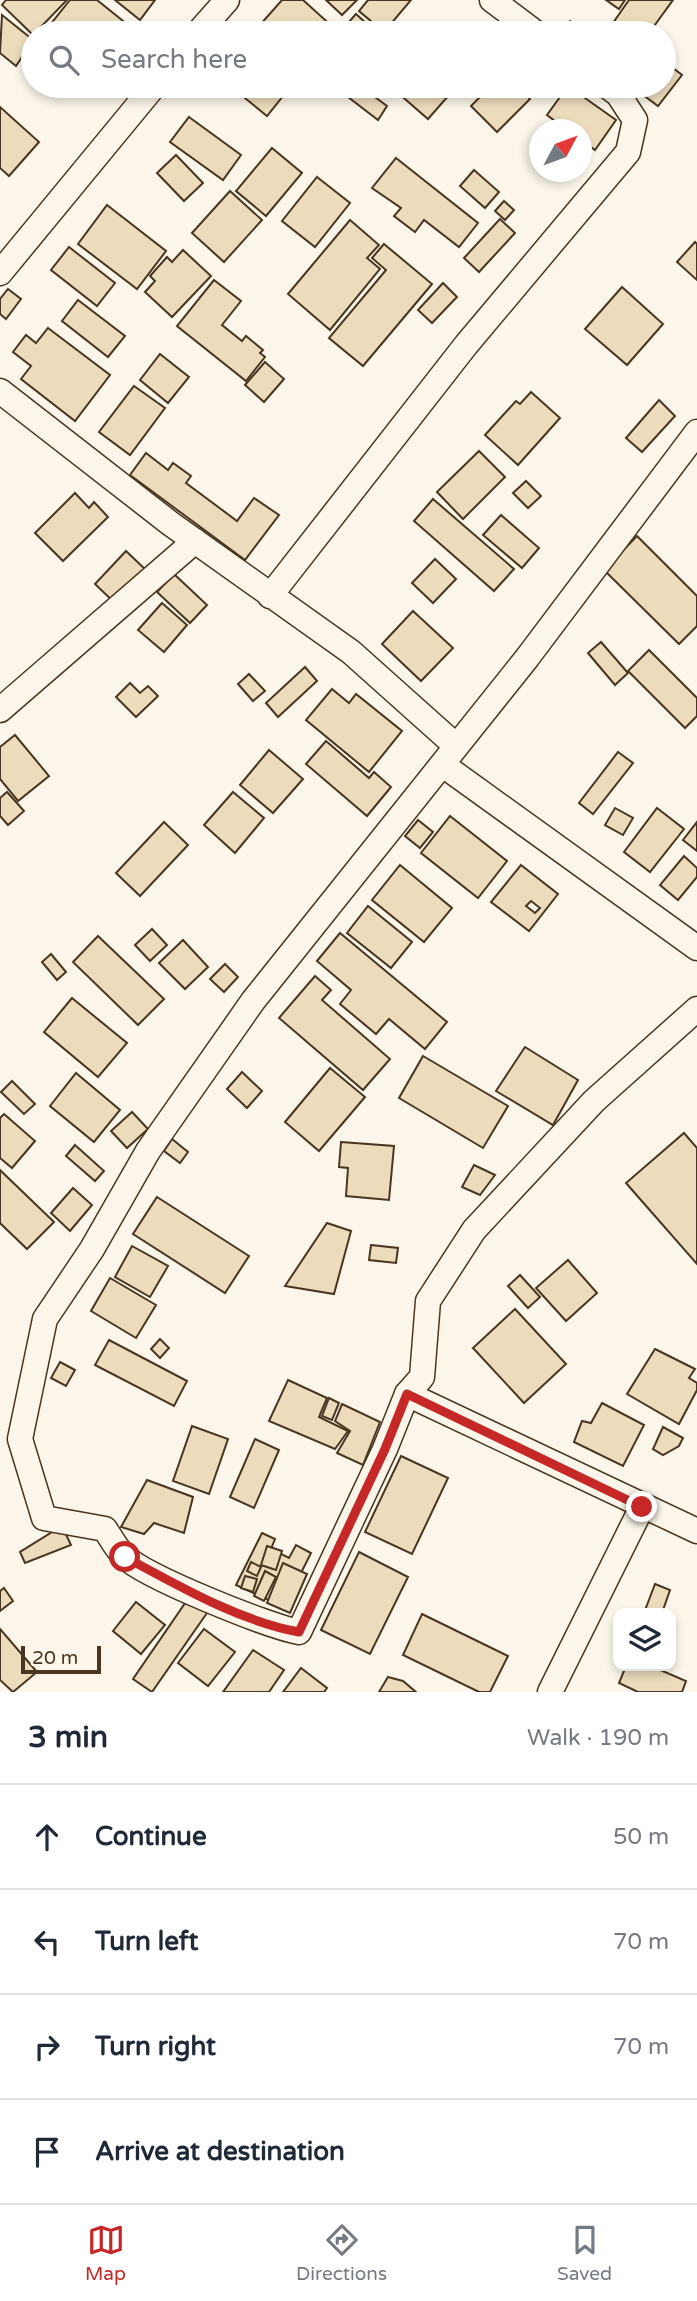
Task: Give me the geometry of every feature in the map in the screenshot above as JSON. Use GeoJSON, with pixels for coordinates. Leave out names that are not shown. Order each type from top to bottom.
{"type":"FeatureCollection","features":[{"type":"Feature","properties":{"kind":"street"},"geometry":{"type":"LineString","coordinates":[[209,21],[227,0]]}},
{"type":"Feature","properties":{"kind":"street"},"geometry":{"type":"LineString","coordinates":[[492,0],[520,21]]}},
{"type":"Feature","properties":{"kind":"street"},"geometry":{"type":"LineString","coordinates":[[0,273],[144,98]]}},
{"type":"Feature","properties":{"kind":"street"},"geometry":{"type":"LineString","coordinates":[[270,596],[466,345],[628,152],[635,120],[621,98]]}},
{"type":"Feature","properties":{"kind":"street"},"geometry":{"type":"LineString","coordinates":[[0,391],[195,541],[351,652],[449,755],[697,948]]}},
{"type":"Feature","properties":{"kind":"street"},"geometry":{"type":"LineString","coordinates":[[697,432],[527,658],[253,1001],[148,1152],[92,1249],[46,1319],[20,1439],[44,1518],[104,1529],[125,1557],[170,1581],[274,1627],[299,1632],[385,1449],[407,1394],[422,1377],[428,1301],[474,1230],[594,1101],[697,1009]]}},
{"type":"Feature","properties":{"kind":"street"},"geometry":{"type":"LineString","coordinates":[[0,710],[195,541]]}},
{"type":"Feature","properties":{"kind":"street"},"geometry":{"type":"LineString","coordinates":[[407,1394],[697,1531]]}},
{"type":"Feature","properties":{"kind":"street"},"geometry":{"type":"LineString","coordinates":[[550,1692],[642,1507]]}},
{"type":"Feature","properties":{"kind":"building"},"geometry":{"type":"Polygon","coordinates":[[[6,0],[67,0],[47,21],[21,21],[21,23],[2,5],[6,0]]]}},
{"type":"Feature","properties":{"kind":"building"},"geometry":{"type":"Polygon","coordinates":[[[70,0],[97,0],[123,21],[53,21],[70,0]]]}},
{"type":"Feature","properties":{"kind":"building"},"geometry":{"type":"Polygon","coordinates":[[[115,0],[155,0],[140,20],[115,0]]]}},
{"type":"Feature","properties":{"kind":"building"},"geometry":{"type":"Polygon","coordinates":[[[282,0],[303,0],[326,21],[263,21],[282,0]]]}},
{"type":"Feature","properties":{"kind":"building"},"geometry":{"type":"Polygon","coordinates":[[[326,0],[357,0],[342,15],[326,0]]]}},
{"type":"Feature","properties":{"kind":"building"},"geometry":{"type":"Polygon","coordinates":[[[368,0],[411,0],[393,21],[371,21],[359,11],[368,0]]]}},
{"type":"Feature","properties":{"kind":"building"},"geometry":{"type":"Polygon","coordinates":[[[606,0],[625,0],[619,9],[606,0]]]}},
{"type":"Feature","properties":{"kind":"building"},"geometry":{"type":"Polygon","coordinates":[[[629,0],[673,0],[658,21],[614,21],[629,0]]]}},
{"type":"Feature","properties":{"kind":"building"},"geometry":{"type":"Polygon","coordinates":[[[356,14],[364,21],[350,21],[356,14]]]}},
{"type":"Feature","properties":{"kind":"building"},"geometry":{"type":"Polygon","coordinates":[[[2,15],[21,30],[21,58],[16,66],[0,53],[2,15]]]}},
{"type":"Feature","properties":{"kind":"building"},"geometry":{"type":"Polygon","coordinates":[[[676,70],[682,75],[676,83],[676,70]]]}},
{"type":"Feature","properties":{"kind":"building"},"geometry":{"type":"Polygon","coordinates":[[[245,98],[281,98],[267,116],[245,98]]]}},
{"type":"Feature","properties":{"kind":"building"},"geometry":{"type":"Polygon","coordinates":[[[349,98],[376,98],[387,106],[378,120],[349,98]]]}},
{"type":"Feature","properties":{"kind":"building"},"geometry":{"type":"Polygon","coordinates":[[[404,98],[446,98],[428,119],[404,98]]]}},
{"type":"Feature","properties":{"kind":"building"},"geometry":{"type":"Polygon","coordinates":[[[479,98],[530,99],[497,132],[471,106],[479,98]]]}},
{"type":"Feature","properties":{"kind":"building"},"geometry":{"type":"Polygon","coordinates":[[[559,98],[585,98],[616,120],[595,150],[592,148],[592,119],[552,119],[547,115],[559,98]]]}},
{"type":"Feature","properties":{"kind":"building"},"geometry":{"type":"Polygon","coordinates":[[[647,98],[664,98],[658,106],[647,98]]]}},
{"type":"Feature","properties":{"kind":"building"},"geometry":{"type":"Polygon","coordinates":[[[0,107],[39,142],[9,176],[0,168],[0,107]]]}},
{"type":"Feature","properties":{"kind":"building"},"geometry":{"type":"Polygon","coordinates":[[[189,117],[241,155],[223,180],[170,142],[189,117]]]}},
{"type":"Feature","properties":{"kind":"building"},"geometry":{"type":"Polygon","coordinates":[[[272,148],[302,173],[266,216],[236,191],[272,148]]]}},
{"type":"Feature","properties":{"kind":"building"},"geometry":{"type":"Polygon","coordinates":[[[176,155],[203,183],[184,201],[157,173],[176,155]]]}},
{"type":"Feature","properties":{"kind":"building"},"geometry":{"type":"Polygon","coordinates":[[[396,158],[478,223],[459,247],[424,220],[415,232],[394,216],[401,208],[372,188],[396,158]]]}},
{"type":"Feature","properties":{"kind":"building"},"geometry":{"type":"Polygon","coordinates":[[[474,170],[499,192],[485,208],[460,186],[474,170]]]}},
{"type":"Feature","properties":{"kind":"building"},"geometry":{"type":"Polygon","coordinates":[[[317,177],[350,203],[315,247],[282,221],[317,177]]]}},
{"type":"Feature","properties":{"kind":"building"},"geometry":{"type":"Polygon","coordinates":[[[230,191],[262,220],[224,262],[192,233],[230,191]]]}},
{"type":"Feature","properties":{"kind":"building"},"geometry":{"type":"Polygon","coordinates":[[[504,201],[514,210],[505,220],[495,211],[504,201]]]}},
{"type":"Feature","properties":{"kind":"building"},"geometry":{"type":"Polygon","coordinates":[[[107,205],[166,251],[137,289],[78,244],[107,205]]]}},
{"type":"Feature","properties":{"kind":"building"},"geometry":{"type":"Polygon","coordinates":[[[500,219],[515,233],[479,272],[464,258],[500,219]]]}},
{"type":"Feature","properties":{"kind":"building"},"geometry":{"type":"Polygon","coordinates":[[[350,220],[379,245],[367,258],[380,269],[330,330],[288,294],[350,220]]]}},
{"type":"Feature","properties":{"kind":"building"},"geometry":{"type":"Polygon","coordinates":[[[695,242],[697,244],[697,280],[677,262],[695,242]]]}},
{"type":"Feature","properties":{"kind":"building"},"geometry":{"type":"Polygon","coordinates":[[[384,244],[432,284],[363,366],[329,338],[386,270],[372,258],[384,244]]]}},
{"type":"Feature","properties":{"kind":"building"},"geometry":{"type":"Polygon","coordinates":[[[69,247],[115,283],[97,306],[51,270],[69,247]]]}},
{"type":"Feature","properties":{"kind":"building"},"geometry":{"type":"Polygon","coordinates":[[[183,250],[211,276],[172,317],[145,292],[155,281],[150,276],[167,257],[172,262],[183,250]]]}},
{"type":"Feature","properties":{"kind":"building"},"geometry":{"type":"Polygon","coordinates":[[[214,280],[241,301],[222,325],[242,341],[246,336],[263,350],[260,353],[265,357],[246,381],[177,326],[214,280]]]}},
{"type":"Feature","properties":{"kind":"building"},"geometry":{"type":"Polygon","coordinates":[[[443,283],[457,297],[432,323],[418,310],[443,283]]]}},
{"type":"Feature","properties":{"kind":"building"},"geometry":{"type":"Polygon","coordinates":[[[622,287],[663,324],[627,365],[585,329],[622,287]]]}},
{"type":"Feature","properties":{"kind":"building"},"geometry":{"type":"Polygon","coordinates":[[[8,289],[21,299],[6,319],[0,314],[0,299],[8,289]]]}},
{"type":"Feature","properties":{"kind":"building"},"geometry":{"type":"Polygon","coordinates":[[[78,300],[125,336],[108,357],[62,321],[78,300]]]}},
{"type":"Feature","properties":{"kind":"building"},"geometry":{"type":"Polygon","coordinates":[[[48,328],[110,375],[75,421],[21,379],[31,366],[13,352],[26,335],[36,343],[48,328]]]}},
{"type":"Feature","properties":{"kind":"building"},"geometry":{"type":"Polygon","coordinates":[[[160,354],[189,377],[168,403],[140,380],[160,354]]]}},
{"type":"Feature","properties":{"kind":"building"},"geometry":{"type":"Polygon","coordinates":[[[265,362],[284,379],[264,402],[245,385],[265,362]]]}},
{"type":"Feature","properties":{"kind":"building"},"geometry":{"type":"Polygon","coordinates":[[[134,386],[165,408],[130,455],[99,432],[134,386]]]}},
{"type":"Feature","properties":{"kind":"building"},"geometry":{"type":"Polygon","coordinates":[[[531,392],[560,418],[518,465],[485,435],[516,401],[520,404],[531,392]]]}},
{"type":"Feature","properties":{"kind":"building"},"geometry":{"type":"Polygon","coordinates":[[[659,400],[675,416],[642,452],[626,438],[659,400]]]}},
{"type":"Feature","properties":{"kind":"building"},"geometry":{"type":"Polygon","coordinates":[[[479,451],[505,477],[463,519],[437,492],[479,451]]]}},
{"type":"Feature","properties":{"kind":"building"},"geometry":{"type":"Polygon","coordinates":[[[146,453],[168,470],[173,463],[191,476],[186,483],[237,521],[254,498],[279,515],[245,560],[130,475],[146,453]]]}},
{"type":"Feature","properties":{"kind":"building"},"geometry":{"type":"Polygon","coordinates":[[[526,481],[541,496],[528,508],[513,493],[526,481]]]}},
{"type":"Feature","properties":{"kind":"building"},"geometry":{"type":"Polygon","coordinates":[[[75,493],[89,508],[94,502],[108,517],[63,561],[35,533],[75,493]]]}},
{"type":"Feature","properties":{"kind":"building"},"geometry":{"type":"Polygon","coordinates":[[[433,499],[514,569],[494,591],[414,521],[433,499]]]}},
{"type":"Feature","properties":{"kind":"building"},"geometry":{"type":"Polygon","coordinates":[[[501,515],[539,548],[522,568],[483,535],[501,515]]]}},
{"type":"Feature","properties":{"kind":"building"},"geometry":{"type":"Polygon","coordinates":[[[637,536],[697,596],[697,626],[679,644],[604,570],[637,536]]]}},
{"type":"Feature","properties":{"kind":"building"},"geometry":{"type":"Polygon","coordinates":[[[126,551],[148,572],[117,605],[95,584],[126,551]]]}},
{"type":"Feature","properties":{"kind":"building"},"geometry":{"type":"Polygon","coordinates":[[[435,559],[456,579],[433,603],[412,583],[435,559]]]}},
{"type":"Feature","properties":{"kind":"building"},"geometry":{"type":"Polygon","coordinates":[[[174,574],[207,605],[190,623],[157,592],[174,574]]]}},
{"type":"Feature","properties":{"kind":"building"},"geometry":{"type":"Polygon","coordinates":[[[162,603],[187,625],[164,652],[138,630],[162,603]]]}},
{"type":"Feature","properties":{"kind":"building"},"geometry":{"type":"Polygon","coordinates":[[[413,611],[453,648],[421,681],[382,644],[413,611]]]}},
{"type":"Feature","properties":{"kind":"building"},"geometry":{"type":"Polygon","coordinates":[[[601,642],[628,673],[615,685],[588,653],[601,642]]]}},
{"type":"Feature","properties":{"kind":"building"},"geometry":{"type":"Polygon","coordinates":[[[649,650],[697,698],[697,716],[685,728],[628,671],[649,650]]]}},
{"type":"Feature","properties":{"kind":"building"},"geometry":{"type":"Polygon","coordinates":[[[305,667],[317,681],[278,717],[266,703],[305,667]]]}},
{"type":"Feature","properties":{"kind":"building"},"geometry":{"type":"Polygon","coordinates":[[[249,674],[265,691],[253,701],[238,684],[249,674]]]}},
{"type":"Feature","properties":{"kind":"building"},"geometry":{"type":"Polygon","coordinates":[[[130,683],[140,693],[148,686],[158,696],[136,717],[116,697],[130,683]]]}},
{"type":"Feature","properties":{"kind":"building"},"geometry":{"type":"Polygon","coordinates":[[[332,689],[349,703],[356,694],[402,731],[369,772],[306,720],[332,689]]]}},
{"type":"Feature","properties":{"kind":"building"},"geometry":{"type":"Polygon","coordinates":[[[15,735],[49,776],[18,801],[0,779],[0,747],[15,735]]]}},
{"type":"Feature","properties":{"kind":"building"},"geometry":{"type":"Polygon","coordinates":[[[326,741],[369,778],[374,772],[391,787],[367,816],[306,764],[326,741]]]}},
{"type":"Feature","properties":{"kind":"building"},"geometry":{"type":"Polygon","coordinates":[[[269,750],[303,779],[273,813],[240,785],[269,750]]]}},
{"type":"Feature","properties":{"kind":"building"},"geometry":{"type":"Polygon","coordinates":[[[618,752],[633,763],[593,814],[579,803],[618,752]]]}},
{"type":"Feature","properties":{"kind":"building"},"geometry":{"type":"Polygon","coordinates":[[[7,792],[24,811],[8,825],[0,816],[0,798],[7,792]]]}},
{"type":"Feature","properties":{"kind":"building"},"geometry":{"type":"Polygon","coordinates":[[[233,792],[264,818],[235,853],[204,825],[233,792]]]}},
{"type":"Feature","properties":{"kind":"building"},"geometry":{"type":"Polygon","coordinates":[[[615,808],[633,818],[623,835],[605,825],[615,808]]]}},
{"type":"Feature","properties":{"kind":"building"},"geometry":{"type":"Polygon","coordinates":[[[657,808],[684,829],[650,872],[624,852],[657,808]]]}},
{"type":"Feature","properties":{"kind":"building"},"geometry":{"type":"Polygon","coordinates":[[[450,816],[507,861],[478,898],[421,853],[450,816]]]}},
{"type":"Feature","properties":{"kind":"building"},"geometry":{"type":"Polygon","coordinates":[[[418,820],[433,832],[420,848],[405,836],[418,820]]]}},
{"type":"Feature","properties":{"kind":"building"},"geometry":{"type":"Polygon","coordinates":[[[164,822],[188,845],[140,896],[116,873],[164,822]]]}},
{"type":"Feature","properties":{"kind":"building"},"geometry":{"type":"Polygon","coordinates":[[[697,822],[697,851],[683,840],[697,822]]]}},
{"type":"Feature","properties":{"kind":"building"},"geometry":{"type":"Polygon","coordinates":[[[684,856],[697,868],[697,877],[678,900],[660,885],[684,856]]]}},
{"type":"Feature","properties":{"kind":"building"},"geometry":{"type":"Polygon","coordinates":[[[400,865],[452,908],[424,942],[372,900],[400,865]]]}},
{"type":"Feature","properties":{"kind":"building"},"geometry":{"type":"Polygon","coordinates":[[[521,865],[558,894],[529,931],[491,902],[521,865]],[[531,901],[526,906],[535,913],[540,908],[531,901]]]}},
{"type":"Feature","properties":{"kind":"building"},"geometry":{"type":"Polygon","coordinates":[[[368,906],[412,942],[391,968],[347,933],[368,906]]]}},
{"type":"Feature","properties":{"kind":"building"},"geometry":{"type":"Polygon","coordinates":[[[152,929],[167,945],[150,961],[135,945],[152,929]]]}},
{"type":"Feature","properties":{"kind":"building"},"geometry":{"type":"Polygon","coordinates":[[[340,933],[447,1022],[425,1049],[389,1019],[376,1034],[340,1004],[351,990],[317,961],[340,933]]]}},
{"type":"Feature","properties":{"kind":"building"},"geometry":{"type":"Polygon","coordinates":[[[98,936],[164,999],[138,1025],[73,962],[98,936]]]}},
{"type":"Feature","properties":{"kind":"building"},"geometry":{"type":"Polygon","coordinates":[[[183,940],[208,967],[185,989],[159,963],[183,940]]]}},
{"type":"Feature","properties":{"kind":"building"},"geometry":{"type":"Polygon","coordinates":[[[51,954],[66,972],[57,980],[42,962],[51,954]]]}},
{"type":"Feature","properties":{"kind":"building"},"geometry":{"type":"Polygon","coordinates":[[[225,964],[238,977],[224,992],[210,979],[225,964]]]}},
{"type":"Feature","properties":{"kind":"building"},"geometry":{"type":"Polygon","coordinates":[[[315,976],[331,990],[322,1000],[390,1059],[363,1090],[279,1018],[315,976]]]}},
{"type":"Feature","properties":{"kind":"building"},"geometry":{"type":"Polygon","coordinates":[[[72,998],[127,1043],[98,1077],[44,1032],[72,998]]]}},
{"type":"Feature","properties":{"kind":"building"},"geometry":{"type":"Polygon","coordinates":[[[525,1047],[578,1080],[553,1125],[496,1091],[525,1047]]]}},
{"type":"Feature","properties":{"kind":"building"},"geometry":{"type":"Polygon","coordinates":[[[423,1056],[508,1106],[483,1148],[399,1098],[423,1056]]]}},
{"type":"Feature","properties":{"kind":"building"},"geometry":{"type":"Polygon","coordinates":[[[330,1068],[365,1097],[319,1151],[285,1122],[330,1068]]]}},
{"type":"Feature","properties":{"kind":"building"},"geometry":{"type":"Polygon","coordinates":[[[242,1072],[262,1091],[247,1108],[227,1089],[242,1072]]]}},
{"type":"Feature","properties":{"kind":"building"},"geometry":{"type":"Polygon","coordinates":[[[76,1073],[120,1110],[94,1142],[50,1106],[76,1073]]]}},
{"type":"Feature","properties":{"kind":"building"},"geometry":{"type":"Polygon","coordinates":[[[12,1081],[35,1104],[24,1114],[1,1092],[12,1081]]]}},
{"type":"Feature","properties":{"kind":"building"},"geometry":{"type":"Polygon","coordinates":[[[132,1112],[148,1129],[127,1148],[111,1131],[132,1112]]]}},
{"type":"Feature","properties":{"kind":"building"},"geometry":{"type":"Polygon","coordinates":[[[4,1114],[35,1141],[12,1168],[0,1158],[0,1118],[4,1114]]]}},
{"type":"Feature","properties":{"kind":"building"},"geometry":{"type":"Polygon","coordinates":[[[684,1133],[697,1148],[697,1264],[626,1183],[684,1133]]]}},
{"type":"Feature","properties":{"kind":"building"},"geometry":{"type":"Polygon","coordinates":[[[172,1139],[188,1152],[180,1163],[164,1151],[172,1139]]]}},
{"type":"Feature","properties":{"kind":"building"},"geometry":{"type":"Polygon","coordinates":[[[341,1142],[394,1146],[389,1200],[346,1196],[348,1168],[339,1167],[341,1142]]]}},
{"type":"Feature","properties":{"kind":"building"},"geometry":{"type":"Polygon","coordinates":[[[75,1145],[104,1171],[95,1181],[66,1156],[75,1145]]]}},
{"type":"Feature","properties":{"kind":"building"},"geometry":{"type":"Polygon","coordinates":[[[474,1165],[495,1175],[480,1195],[462,1187],[474,1165]]]}},
{"type":"Feature","properties":{"kind":"building"},"geometry":{"type":"Polygon","coordinates":[[[0,1170],[54,1222],[27,1249],[0,1223],[0,1170]]]}},
{"type":"Feature","properties":{"kind":"building"},"geometry":{"type":"Polygon","coordinates":[[[73,1188],[92,1205],[70,1231],[51,1213],[73,1188]]]}},
{"type":"Feature","properties":{"kind":"building"},"geometry":{"type":"Polygon","coordinates":[[[157,1197],[249,1256],[225,1293],[133,1234],[157,1197]]]}},
{"type":"Feature","properties":{"kind":"building"},"geometry":{"type":"Polygon","coordinates":[[[327,1223],[351,1231],[334,1294],[285,1286],[327,1223]]]}},
{"type":"Feature","properties":{"kind":"building"},"geometry":{"type":"Polygon","coordinates":[[[371,1245],[398,1248],[396,1263],[369,1260],[371,1245]]]}},
{"type":"Feature","properties":{"kind":"building"},"geometry":{"type":"Polygon","coordinates":[[[132,1246],[168,1266],[150,1297],[115,1277],[132,1246]]]}},
{"type":"Feature","properties":{"kind":"building"},"geometry":{"type":"Polygon","coordinates":[[[568,1260],[597,1293],[566,1321],[536,1288],[568,1260]]]}},
{"type":"Feature","properties":{"kind":"building"},"geometry":{"type":"Polygon","coordinates":[[[520,1275],[540,1297],[528,1308],[508,1286],[520,1275]]]}},
{"type":"Feature","properties":{"kind":"building"},"geometry":{"type":"Polygon","coordinates":[[[110,1278],[156,1305],[136,1338],[91,1311],[110,1278]]]}},
{"type":"Feature","properties":{"kind":"building"},"geometry":{"type":"Polygon","coordinates":[[[515,1309],[566,1364],[524,1403],[473,1348],[515,1309]]]}},
{"type":"Feature","properties":{"kind":"building"},"geometry":{"type":"Polygon","coordinates":[[[160,1339],[169,1348],[160,1358],[151,1349],[160,1339]]]}},
{"type":"Feature","properties":{"kind":"building"},"geometry":{"type":"Polygon","coordinates":[[[109,1340],[187,1381],[174,1406],[95,1365],[109,1340]]]}},
{"type":"Feature","properties":{"kind":"building"},"geometry":{"type":"Polygon","coordinates":[[[655,1349],[695,1369],[689,1378],[697,1383],[697,1390],[679,1424],[627,1394],[655,1349]]]}},
{"type":"Feature","properties":{"kind":"building"},"geometry":{"type":"Polygon","coordinates":[[[60,1362],[75,1370],[66,1386],[51,1378],[60,1362]]]}},
{"type":"Feature","properties":{"kind":"building"},"geometry":{"type":"Polygon","coordinates":[[[288,1380],[327,1398],[319,1417],[348,1431],[335,1449],[269,1421],[288,1380]]]}},
{"type":"Feature","properties":{"kind":"building"},"geometry":{"type":"Polygon","coordinates":[[[329,1398],[339,1403],[332,1420],[322,1416],[329,1398]]]}},
{"type":"Feature","properties":{"kind":"building"},"geometry":{"type":"Polygon","coordinates":[[[602,1403],[644,1425],[623,1466],[574,1442],[582,1421],[591,1423],[602,1403]]]}},
{"type":"Feature","properties":{"kind":"building"},"geometry":{"type":"Polygon","coordinates":[[[342,1404],[380,1422],[363,1465],[337,1453],[350,1431],[335,1421],[342,1404]]]}},
{"type":"Feature","properties":{"kind":"building"},"geometry":{"type":"Polygon","coordinates":[[[192,1426],[228,1439],[209,1494],[173,1481],[192,1426]]]}},
{"type":"Feature","properties":{"kind":"building"},"geometry":{"type":"Polygon","coordinates":[[[663,1427],[683,1438],[679,1446],[663,1455],[653,1449],[663,1427]]]}},
{"type":"Feature","properties":{"kind":"building"},"geometry":{"type":"Polygon","coordinates":[[[255,1439],[279,1450],[254,1508],[230,1497],[255,1439]]]}},
{"type":"Feature","properties":{"kind":"building"},"geometry":{"type":"Polygon","coordinates":[[[401,1456],[448,1478],[412,1554],[365,1532],[401,1456]]]}},
{"type":"Feature","properties":{"kind":"building"},"geometry":{"type":"Polygon","coordinates":[[[147,1480],[193,1497],[184,1533],[154,1523],[144,1534],[121,1527],[147,1480]]]}},
{"type":"Feature","properties":{"kind":"building"},"geometry":{"type":"Polygon","coordinates":[[[62,1526],[71,1545],[25,1563],[20,1552],[62,1526]]]}},
{"type":"Feature","properties":{"kind":"building"},"geometry":{"type":"Polygon","coordinates":[[[262,1533],[275,1539],[271,1549],[289,1558],[296,1545],[311,1553],[284,1607],[236,1585],[262,1533]]]}},
{"type":"Feature","properties":{"kind":"building"},"geometry":{"type":"Polygon","coordinates":[[[267,1546],[282,1551],[276,1570],[261,1565],[267,1546]]]}},
{"type":"Feature","properties":{"kind":"building"},"geometry":{"type":"Polygon","coordinates":[[[359,1552],[408,1577],[370,1654],[321,1630],[359,1552]]]}},
{"type":"Feature","properties":{"kind":"building"},"geometry":{"type":"Polygon","coordinates":[[[251,1562],[261,1567],[257,1576],[247,1571],[251,1562]]]}},
{"type":"Feature","properties":{"kind":"building"},"geometry":{"type":"Polygon","coordinates":[[[283,1563],[307,1574],[290,1613],[267,1603],[283,1563]]]}},
{"type":"Feature","properties":{"kind":"building"},"geometry":{"type":"Polygon","coordinates":[[[265,1571],[276,1577],[264,1601],[254,1596],[265,1571]]]}},
{"type":"Feature","properties":{"kind":"building"},"geometry":{"type":"Polygon","coordinates":[[[245,1576],[257,1579],[253,1592],[241,1588],[245,1576]]]}},
{"type":"Feature","properties":{"kind":"building"},"geometry":{"type":"Polygon","coordinates":[[[655,1584],[670,1590],[664,1608],[646,1608],[655,1584]]]}},
{"type":"Feature","properties":{"kind":"building"},"geometry":{"type":"Polygon","coordinates":[[[4,1588],[13,1601],[0,1611],[0,1591],[4,1588]]]}},
{"type":"Feature","properties":{"kind":"building"},"geometry":{"type":"Polygon","coordinates":[[[190,1596],[209,1610],[152,1692],[133,1679],[190,1596]]]}},
{"type":"Feature","properties":{"kind":"building"},"geometry":{"type":"Polygon","coordinates":[[[136,1602],[165,1625],[141,1654],[113,1631],[136,1602]]]}},
{"type":"Feature","properties":{"kind":"building"},"geometry":{"type":"Polygon","coordinates":[[[422,1614],[508,1656],[490,1692],[479,1692],[403,1655],[422,1614]]]}},
{"type":"Feature","properties":{"kind":"building"},"geometry":{"type":"Polygon","coordinates":[[[0,1629],[37,1672],[13,1692],[0,1680],[0,1629]]]}},
{"type":"Feature","properties":{"kind":"building"},"geometry":{"type":"Polygon","coordinates":[[[204,1629],[235,1652],[208,1686],[178,1663],[204,1629]]]}},
{"type":"Feature","properties":{"kind":"building"},"geometry":{"type":"Polygon","coordinates":[[[253,1650],[284,1670],[269,1692],[223,1692],[253,1650]]]}},
{"type":"Feature","properties":{"kind":"building"},"geometry":{"type":"Polygon","coordinates":[[[301,1668],[327,1688],[324,1692],[283,1692],[301,1668]]]}},
{"type":"Feature","properties":{"kind":"building"},"geometry":{"type":"Polygon","coordinates":[[[624,1671],[663,1671],[686,1681],[682,1692],[638,1692],[619,1683],[624,1671]]]}},
{"type":"Feature","properties":{"kind":"building"},"geometry":{"type":"Polygon","coordinates":[[[388,1677],[403,1681],[416,1692],[379,1692],[388,1677]]]}},
{"type":"Feature","properties":{"kind":"route"},"geometry":{"type":"LineString","coordinates":[[125,1557],[170,1581],[274,1627],[299,1632],[385,1449],[407,1394],[642,1507]]}}]}
